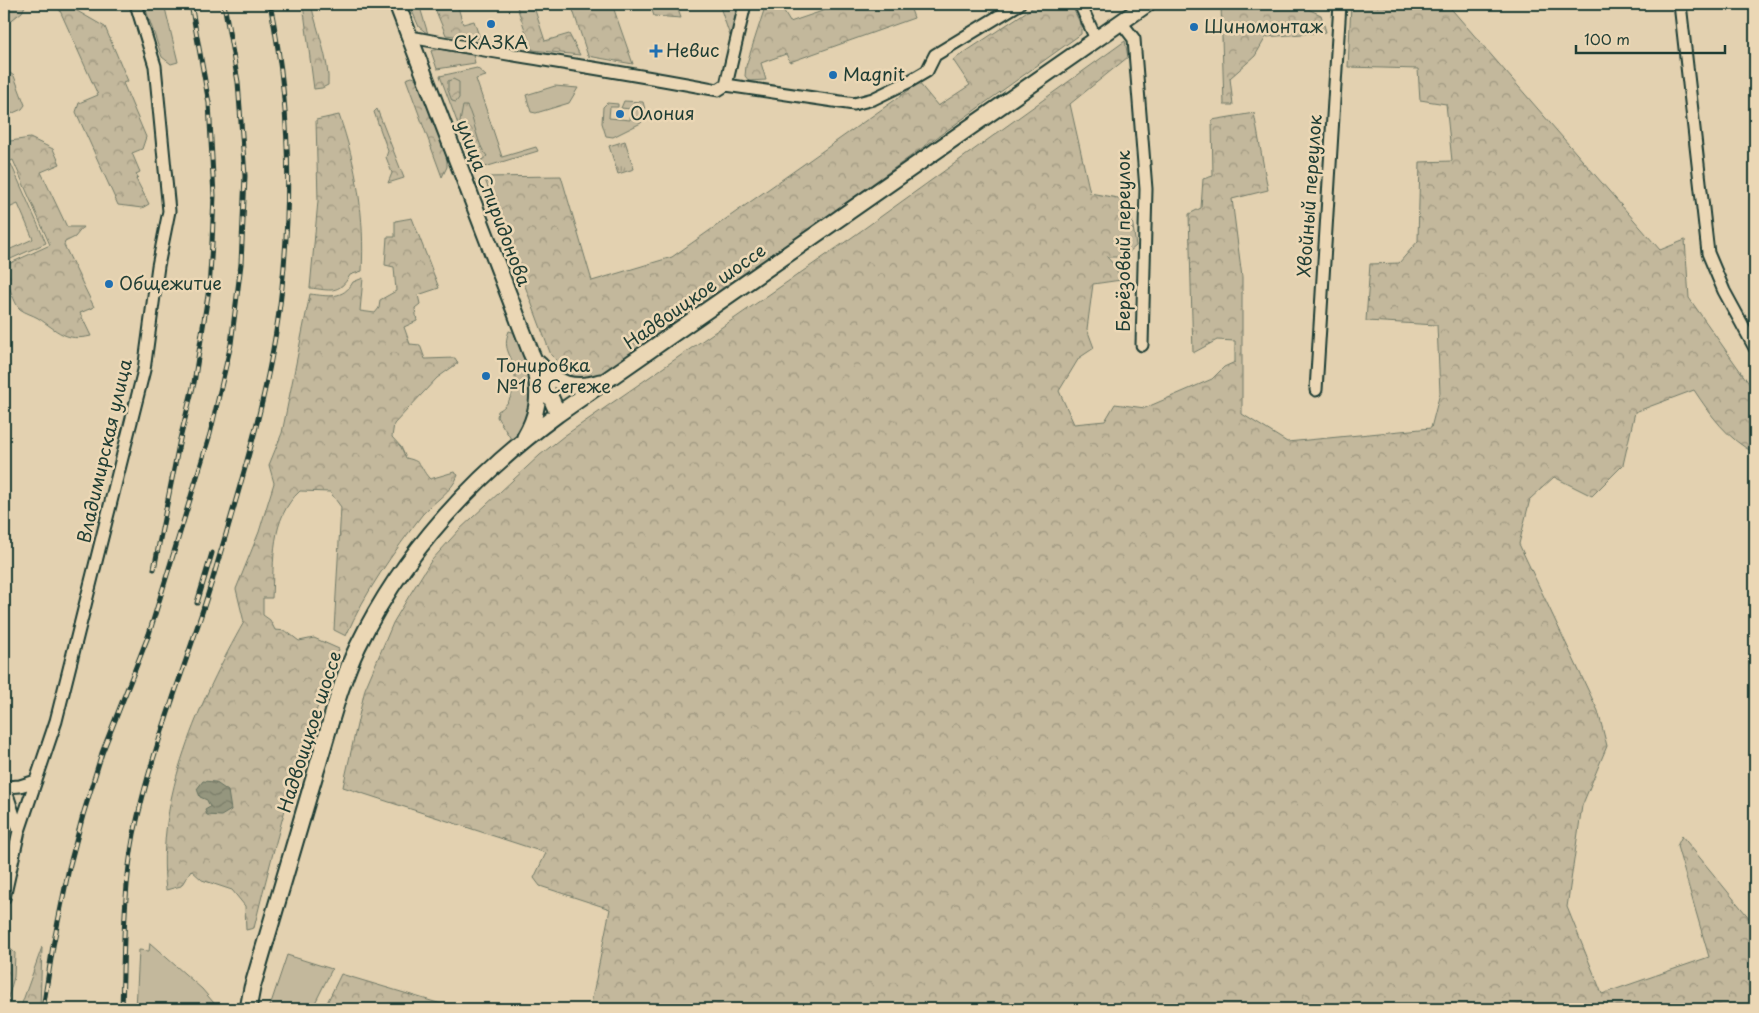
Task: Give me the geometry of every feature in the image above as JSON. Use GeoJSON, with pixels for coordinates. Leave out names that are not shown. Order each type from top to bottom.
{"type":"FeatureCollection","features":[{"type":"Feature","properties":{"kind":"main road","name":"улица Спиридонова"},"geometry":{"type":"LineString","coordinates":[[397,4],[531,353],[558,414]]}},
{"type":"Feature","properties":{"kind":"main road","name":"Надвоицкое шоссе"},"geometry":{"type":"LineString","coordinates":[[248,1009],[252,988],[333,713],[357,646],[405,565],[449,510],[523,440],[558,414],[1147,4]]}},
{"type":"Feature","properties":{"kind":"main road"},"geometry":{"type":"LineString","coordinates":[[531,353],[551,377],[573,386],[591,385],[620,372]]}},
{"type":"Feature","properties":{"kind":"main road"},"geometry":{"type":"LineString","coordinates":[[523,440],[533,423],[538,403],[531,353]]}},
{"type":"Feature","properties":{"kind":"street","name":"Владимирская улица"},"geometry":{"type":"LineString","coordinates":[[4,898],[18,831],[56,721],[144,370],[158,266],[168,211],[154,66],[136,4]]}},
{"type":"Feature","properties":{"kind":"street"},"geometry":{"type":"LineString","coordinates":[[726,85],[745,4]]}},
{"type":"Feature","properties":{"kind":"street"},"geometry":{"type":"LineString","coordinates":[[410,37],[718,90],[726,85],[854,104],[873,99],[927,71],[935,55],[1019,4]]}},
{"type":"Feature","properties":{"kind":"street"},"geometry":{"type":"LineString","coordinates":[[1080,4],[1096,39]]}},
{"type":"Feature","properties":{"kind":"street","name":"Хвойный переулок"},"geometry":{"type":"LineString","coordinates":[[1316,390],[1340,4]]}},
{"type":"Feature","properties":{"kind":"street"},"geometry":{"type":"LineString","coordinates":[[1680,4],[1708,253],[1724,291],[1755,348]]}},
{"type":"Feature","properties":{"kind":"street","name":"Берёзовый переулок"},"geometry":{"type":"LineString","coordinates":[[1122,22],[1134,39],[1146,189],[1142,345]]}},
{"type":"Feature","properties":{"kind":"street"},"geometry":{"type":"LineString","coordinates":[[18,831],[4,786],[20,786],[36,781]]}},
{"type":"Feature","properties":{"kind":"green space"},"geometry":{"type":"Polygon","coordinates":[[[4,4],[26,4],[22,12],[4,26],[4,4]]]}},
{"type":"Feature","properties":{"kind":"green space"},"geometry":{"type":"Polygon","coordinates":[[[57,4],[65,4],[105,27],[128,81],[123,83],[146,137],[142,149],[132,153],[140,172],[136,174],[138,177],[136,179],[149,204],[142,208],[118,205],[76,112],[79,103],[98,95],[57,4]]]}},
{"type":"Feature","properties":{"kind":"green space"},"geometry":{"type":"Polygon","coordinates":[[[144,4],[164,4],[178,62],[171,64],[162,57],[144,4]]]}},
{"type":"Feature","properties":{"kind":"green space"},"geometry":{"type":"Polygon","coordinates":[[[303,4],[311,4],[325,55],[328,85],[322,88],[314,89],[303,4]]]}},
{"type":"Feature","properties":{"kind":"green space"},"geometry":{"type":"Polygon","coordinates":[[[409,4],[419,4],[428,34],[419,27],[409,4]]]}},
{"type":"Feature","properties":{"kind":"green space"},"geometry":{"type":"Polygon","coordinates":[[[433,4],[457,4],[463,24],[474,21],[480,39],[446,35],[433,4]]]}},
{"type":"Feature","properties":{"kind":"green space"},"geometry":{"type":"Polygon","coordinates":[[[516,4],[533,4],[545,41],[569,34],[580,55],[532,50],[516,4]]]}},
{"type":"Feature","properties":{"kind":"green space"},"geometry":{"type":"Polygon","coordinates":[[[571,4],[612,4],[633,64],[588,56],[571,4]]]}},
{"type":"Feature","properties":{"kind":"green space"},"geometry":{"type":"Polygon","coordinates":[[[650,4],[676,4],[681,18],[654,16],[650,4]]]}},
{"type":"Feature","properties":{"kind":"green space"},"geometry":{"type":"Polygon","coordinates":[[[719,4],[741,4],[730,36],[719,4]]]}},
{"type":"Feature","properties":{"kind":"green space"},"geometry":{"type":"Polygon","coordinates":[[[766,4],[779,4],[790,22],[843,4],[909,4],[914,18],[790,62],[786,54],[761,63],[766,80],[749,81],[745,76],[746,66],[766,4]]]}},
{"type":"Feature","properties":{"kind":"green space"},"geometry":{"type":"Polygon","coordinates":[[[1038,4],[1071,4],[1081,25],[1081,34],[620,365],[591,379],[576,380],[551,355],[484,177],[561,176],[592,281],[672,257],[919,83],[938,106],[970,85],[953,60],[1038,4]]]}},
{"type":"Feature","properties":{"kind":"green space"},"geometry":{"type":"Polygon","coordinates":[[[1221,4],[1297,4],[1321,15],[1326,32],[1266,37],[1255,56],[1230,78],[1233,105],[1224,105],[1221,4]]]}},
{"type":"Feature","properties":{"kind":"green space"},"geometry":{"type":"Polygon","coordinates":[[[1351,4],[1447,4],[1660,250],[1685,240],[1689,298],[1755,392],[1755,453],[1745,448],[1728,434],[1694,390],[1635,412],[1623,465],[1592,496],[1554,477],[1530,499],[1519,544],[1598,711],[1607,746],[1582,806],[1567,907],[1602,994],[1709,957],[1677,846],[1682,836],[1755,925],[1755,1009],[590,1009],[610,909],[540,886],[534,878],[546,853],[343,787],[365,689],[393,623],[431,561],[459,530],[540,455],[564,436],[851,238],[1125,41],[1128,57],[1070,104],[1090,193],[1129,200],[1136,246],[1123,257],[1107,257],[1115,266],[1121,280],[1093,284],[1087,329],[1094,348],[1079,358],[1059,391],[1074,424],[1105,421],[1115,404],[1145,408],[1212,379],[1224,367],[1235,362],[1235,341],[1217,340],[1193,353],[1189,214],[1201,208],[1203,179],[1213,176],[1212,120],[1254,113],[1268,190],[1232,199],[1242,277],[1242,414],[1287,442],[1431,428],[1440,393],[1437,325],[1366,321],[1370,264],[1399,263],[1418,241],[1420,162],[1452,161],[1446,104],[1420,100],[1418,69],[1348,67],[1351,4]]]}},
{"type":"Feature","properties":{"kind":"green space"},"geometry":{"type":"Polygon","coordinates":[[[438,49],[473,55],[475,63],[437,69],[431,51],[438,49]]]}},
{"type":"Feature","properties":{"kind":"green space"},"geometry":{"type":"Polygon","coordinates":[[[477,68],[486,76],[476,79],[502,157],[536,147],[538,151],[475,170],[440,76],[477,68]]]}},
{"type":"Feature","properties":{"kind":"green space"},"geometry":{"type":"Polygon","coordinates":[[[10,73],[14,76],[25,105],[22,109],[4,117],[4,74],[10,73]]]}},
{"type":"Feature","properties":{"kind":"green space"},"geometry":{"type":"Polygon","coordinates":[[[412,77],[418,79],[447,158],[447,167],[442,177],[406,79],[412,77]]]}},
{"type":"Feature","properties":{"kind":"green space"},"geometry":{"type":"Polygon","coordinates":[[[453,79],[459,82],[459,98],[456,102],[452,101],[448,90],[448,81],[453,79]]]}},
{"type":"Feature","properties":{"kind":"green space"},"geometry":{"type":"Polygon","coordinates":[[[555,86],[578,88],[569,103],[536,113],[531,112],[526,95],[555,86]]]}},
{"type":"Feature","properties":{"kind":"green space"},"geometry":{"type":"Polygon","coordinates":[[[624,101],[643,102],[646,113],[641,123],[613,137],[606,136],[602,123],[603,107],[607,103],[618,104],[618,107],[610,107],[609,118],[630,120],[631,109],[621,108],[624,101]]]}},
{"type":"Feature","properties":{"kind":"green space"},"geometry":{"type":"Polygon","coordinates":[[[463,106],[467,106],[481,146],[487,156],[482,160],[472,156],[468,146],[474,137],[463,133],[460,122],[463,106]]]}},
{"type":"Feature","properties":{"kind":"green space"},"geometry":{"type":"Polygon","coordinates":[[[377,109],[404,178],[388,183],[392,173],[386,157],[388,151],[374,112],[377,109]]]}},
{"type":"Feature","properties":{"kind":"green space"},"geometry":{"type":"Polygon","coordinates":[[[339,115],[351,153],[361,212],[362,271],[350,275],[342,286],[333,290],[310,288],[318,201],[316,120],[339,115]]]}},
{"type":"Feature","properties":{"kind":"green space"},"geometry":{"type":"Polygon","coordinates":[[[30,138],[53,149],[60,164],[41,172],[67,227],[83,227],[75,237],[65,242],[64,245],[94,307],[80,313],[91,336],[75,338],[62,334],[20,309],[7,282],[4,266],[50,245],[13,160],[4,164],[4,142],[30,138]]]}},
{"type":"Feature","properties":{"kind":"green space"},"geometry":{"type":"Polygon","coordinates":[[[625,141],[634,169],[618,174],[609,146],[625,141]]]}},
{"type":"Feature","properties":{"kind":"green space"},"geometry":{"type":"Polygon","coordinates":[[[11,164],[46,243],[4,262],[4,252],[33,239],[18,204],[4,210],[4,167],[11,164]]]}},
{"type":"Feature","properties":{"kind":"green space"},"geometry":{"type":"Polygon","coordinates":[[[412,218],[439,288],[418,295],[420,304],[415,308],[417,321],[404,327],[410,344],[420,345],[425,359],[455,358],[458,363],[437,378],[394,424],[392,437],[401,447],[406,458],[416,461],[430,479],[454,472],[458,475],[452,486],[426,510],[390,558],[371,588],[346,636],[334,630],[341,507],[330,492],[300,491],[290,502],[283,514],[278,527],[274,555],[272,598],[263,598],[263,615],[270,620],[275,630],[286,631],[299,641],[314,638],[339,649],[292,787],[254,928],[246,930],[245,906],[232,890],[202,880],[191,870],[181,886],[166,890],[164,855],[167,820],[174,785],[197,717],[244,622],[236,589],[259,532],[274,483],[269,465],[282,433],[310,294],[334,296],[345,292],[353,282],[363,278],[360,311],[375,313],[379,308],[380,300],[396,291],[394,267],[385,265],[387,237],[395,237],[395,221],[412,218]]]}},
{"type":"Feature","properties":{"kind":"green space"},"geometry":{"type":"Polygon","coordinates":[[[509,331],[516,333],[532,378],[532,414],[517,438],[511,439],[497,417],[498,411],[509,400],[514,384],[514,367],[506,344],[509,331]]]}},
{"type":"Feature","properties":{"kind":"green space"},"geometry":{"type":"Polygon","coordinates":[[[4,815],[9,840],[4,866],[4,815]]]}},
{"type":"Feature","properties":{"kind":"green space"},"geometry":{"type":"Polygon","coordinates":[[[4,943],[15,953],[14,977],[5,1009],[4,943]]]}},
{"type":"Feature","properties":{"kind":"green space"},"geometry":{"type":"Polygon","coordinates":[[[150,943],[202,989],[219,1009],[136,1009],[139,950],[149,951],[150,943]]]}},
{"type":"Feature","properties":{"kind":"green space"},"geometry":{"type":"Polygon","coordinates":[[[42,947],[40,1009],[20,1009],[42,947]]]}},
{"type":"Feature","properties":{"kind":"green space"},"geometry":{"type":"Polygon","coordinates":[[[287,955],[332,969],[312,1009],[269,1009],[287,955]]]}},
{"type":"Feature","properties":{"kind":"green space"},"geometry":{"type":"Polygon","coordinates":[[[341,974],[458,1009],[324,1009],[341,974]]]}},
{"type":"Feature","properties":{"kind":"water"},"geometry":{"type":"Polygon","coordinates":[[[203,781],[215,782],[228,791],[231,810],[221,816],[207,815],[205,810],[210,807],[207,800],[200,797],[197,789],[203,781]]]}},
{"type":"Feature","properties":{"kind":"railway"},"geometry":{"type":"LineString","coordinates":[[154,569],[180,439],[194,383],[209,289],[214,196],[209,103],[191,4]]}},
{"type":"Feature","properties":{"kind":"railway"},"geometry":{"type":"LineString","coordinates":[[43,1009],[53,946],[69,868],[83,815],[102,753],[149,634],[210,434],[231,344],[241,264],[245,176],[238,82],[224,4]]}},
{"type":"Feature","properties":{"kind":"railway"},"geometry":{"type":"LineString","coordinates":[[122,1009],[128,877],[130,856],[141,801],[160,737],[213,578],[244,470],[263,397],[277,324],[285,252],[288,180],[285,109],[270,4]]}},
{"type":"Feature","properties":{"kind":"railway"},"geometry":{"type":"LineString","coordinates":[[197,603],[212,553]]}},
{"type":"Feature","properties":{"kind":"place","name":"СКАЗКА"},"geometry":{"type":"Point","coordinates":[491,24]}},
{"type":"Feature","properties":{"kind":"place","name":"Шиномонтаж"},"geometry":{"type":"Point","coordinates":[1194,27]}},
{"type":"Feature","properties":{"kind":"place","name":"Невис"},"geometry":{"type":"Point","coordinates":[656,51]}},
{"type":"Feature","properties":{"kind":"place","name":"Magnit"},"geometry":{"type":"Point","coordinates":[833,75]}},
{"type":"Feature","properties":{"kind":"place","name":"Олония"},"geometry":{"type":"Point","coordinates":[620,114]}},
{"type":"Feature","properties":{"kind":"place","name":"Общежитие"},"geometry":{"type":"Point","coordinates":[109,284]}},
{"type":"Feature","properties":{"kind":"place","name":"Тонировка №1 в Сегеже"},"geometry":{"type":"Point","coordinates":[486,376]}}]}
